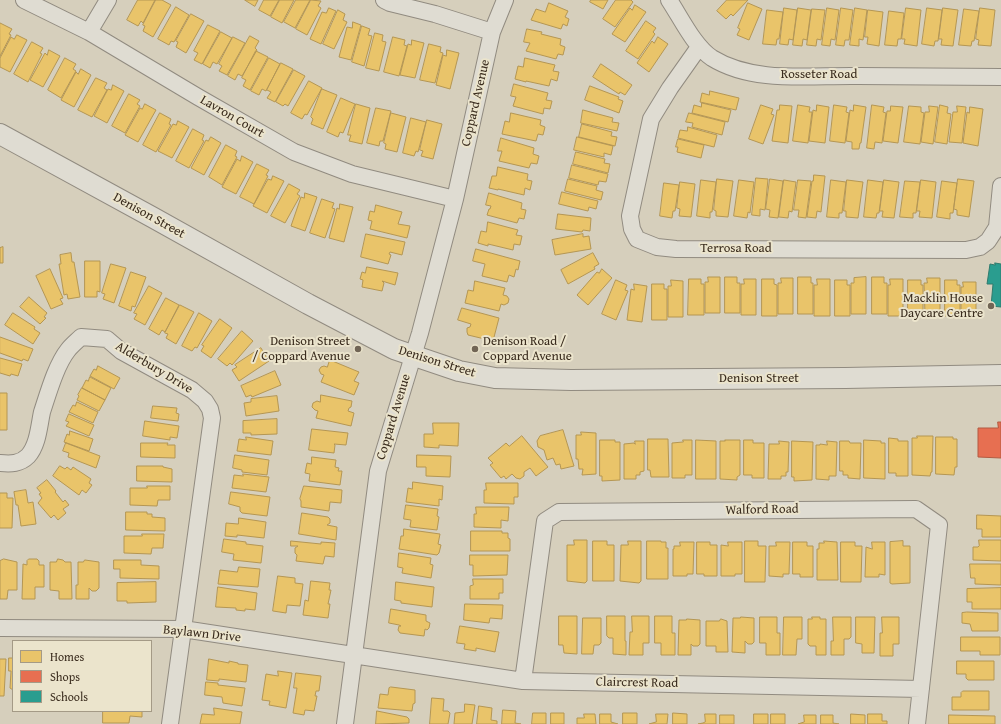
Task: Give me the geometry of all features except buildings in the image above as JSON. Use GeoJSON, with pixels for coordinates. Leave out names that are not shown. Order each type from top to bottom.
{"type":"FeatureCollection","features":[{"type":"Feature","properties":{"kind":"street","name":"Lavron Court"},"geometry":{"type":"LineString","coordinates":[[24,0],[89,32],[198,98],[294,152],[352,174],[454,199]]}},
{"type":"Feature","properties":{"kind":"street"},"geometry":{"type":"LineString","coordinates":[[89,32],[108,0]]}},
{"type":"Feature","properties":{"kind":"street"},"geometry":{"type":"LineString","coordinates":[[384,0],[492,32]]}},
{"type":"Feature","properties":{"kind":"street","name":"Coppard Avenue"},"geometry":{"type":"LineString","coordinates":[[345,724],[378,471],[420,333],[454,199],[492,32],[506,0]]}},
{"type":"Feature","properties":{"kind":"street","name":"Rosseter Road"},"geometry":{"type":"LineString","coordinates":[[669,0],[699,47],[712,58],[750,73],[784,77],[837,75],[1001,77]]}},
{"type":"Feature","properties":{"kind":"street","name":"Terrosa Road"},"geometry":{"type":"LineString","coordinates":[[699,47],[670,88],[651,119],[630,216],[632,229],[636,240],[657,247],[676,249],[966,250],[980,247],[988,241],[997,227],[1001,186]]}},
{"type":"Feature","properties":{"kind":"street","name":"Denison Street"},"geometry":{"type":"LineString","coordinates":[[0,134],[308,304],[394,349],[459,371],[495,378],[534,379],[837,378],[1001,375]]}},
{"type":"Feature","properties":{"kind":"street","name":"Alderbury Drive"},"geometry":{"type":"LineString","coordinates":[[0,463],[13,464],[23,461],[29,454],[34,446],[54,376],[67,351],[81,337],[107,340],[121,350],[192,390],[205,401],[210,409],[212,418],[183,629]]}},
{"type":"Feature","properties":{"kind":"street","name":"Walford Road"},"geometry":{"type":"LineString","coordinates":[[523,681],[545,521],[558,512],[916,509],[939,525],[922,689],[916,724]]}},
{"type":"Feature","properties":{"kind":"street","name":"Baylawn Drive"},"geometry":{"type":"LineString","coordinates":[[0,628],[183,629],[354,655]]}},
{"type":"Feature","properties":{"kind":"street"},"geometry":{"type":"LineString","coordinates":[[170,724],[183,629]]}},
{"type":"Feature","properties":{"kind":"street","name":"Claircrest Road"},"geometry":{"type":"LineString","coordinates":[[354,655],[523,681],[922,689]]}},
{"type":"Feature","properties":{"kind":"place","name":"Macklin House Daycare Centre"},"geometry":{"type":"Point","coordinates":[991,306]}},
{"type":"Feature","properties":{"kind":"place","name":"Denison Street / Coppard Avenue"},"geometry":{"type":"Point","coordinates":[358,349]}},
{"type":"Feature","properties":{"kind":"place","name":"Denison Road / Coppard Avenue"},"geometry":{"type":"Point","coordinates":[475,349]}}]}
